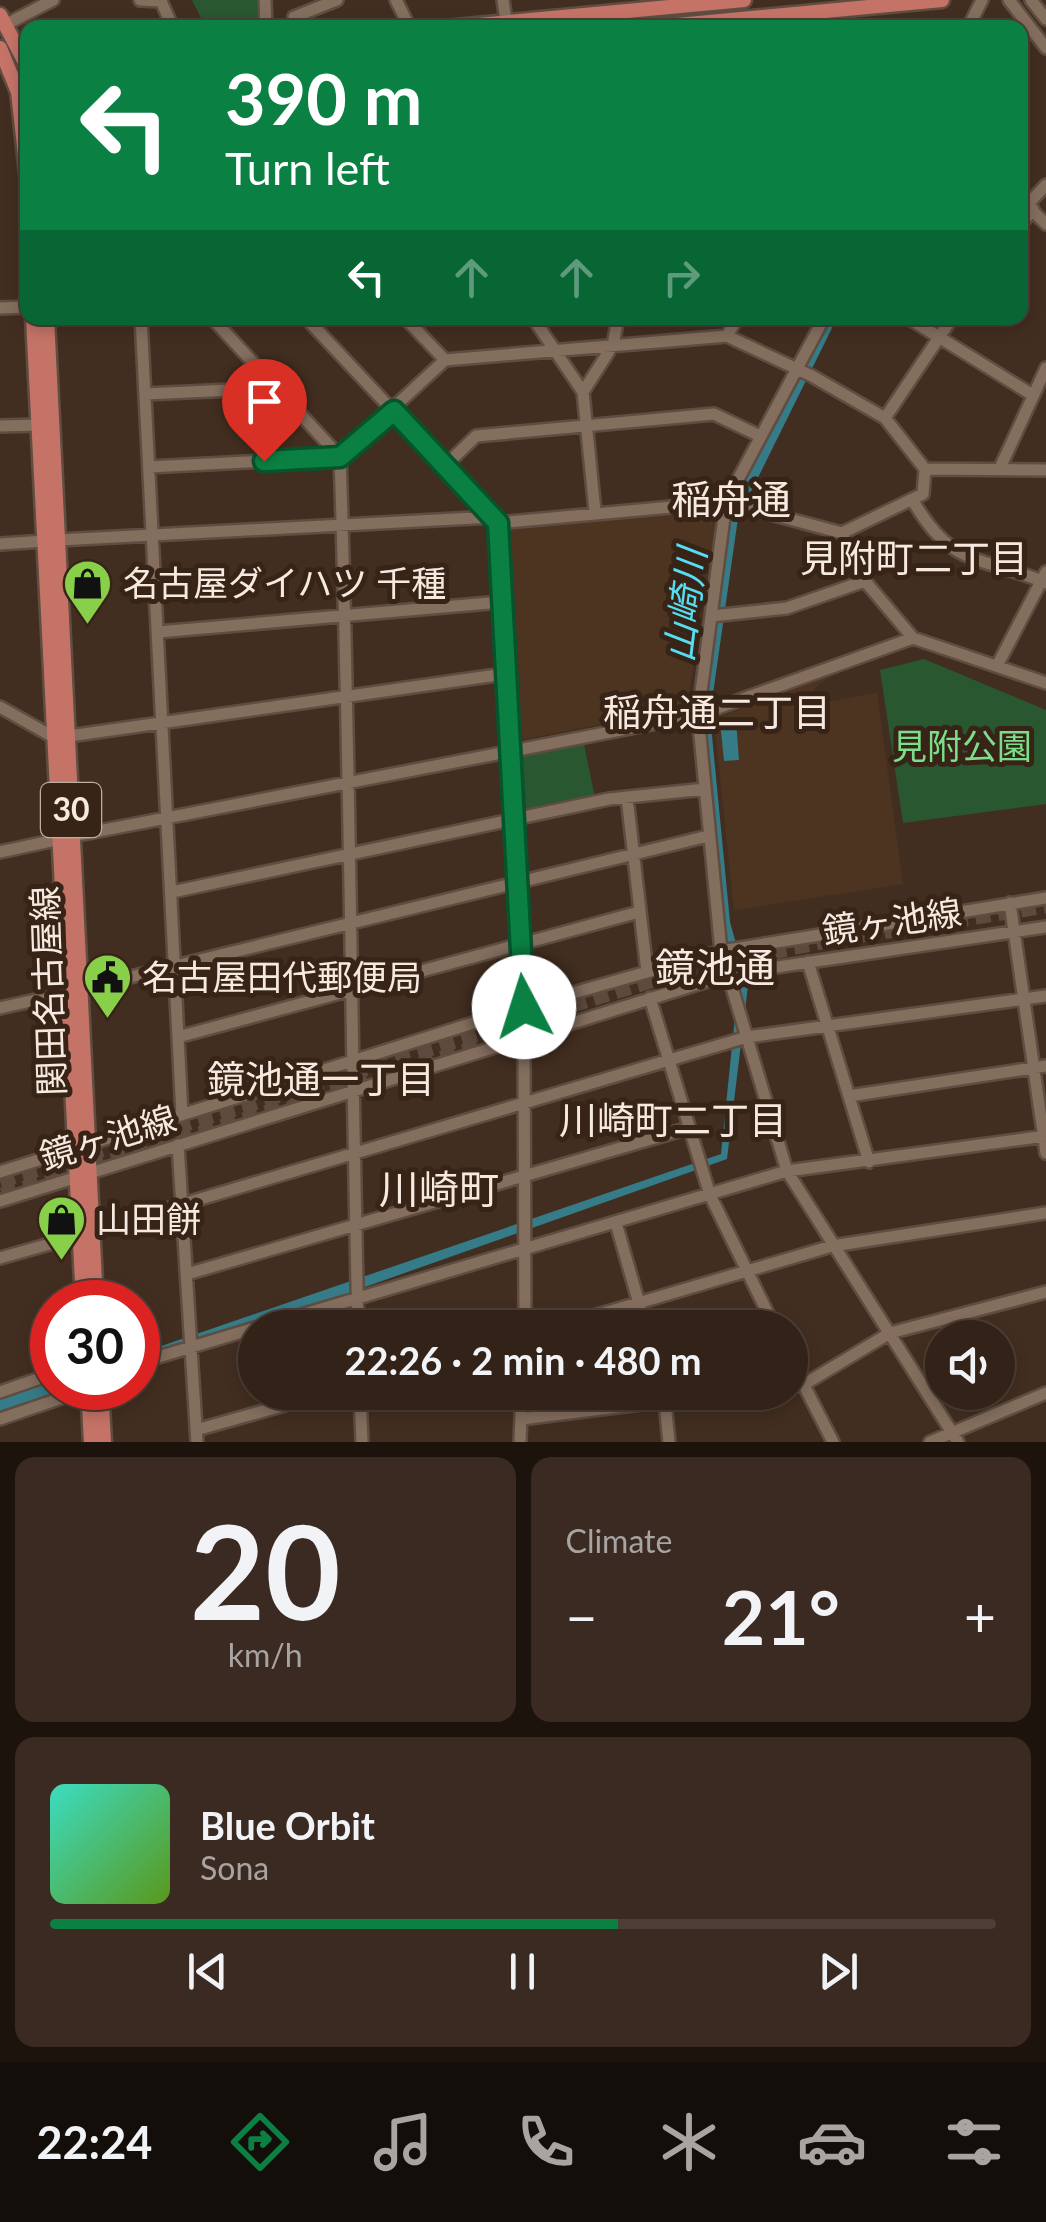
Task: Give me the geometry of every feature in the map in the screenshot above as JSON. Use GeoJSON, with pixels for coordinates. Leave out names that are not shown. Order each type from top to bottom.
{"type":"FeatureCollection","features":[{"type":"Feature","properties":{"kind":"main road"},"geometry":{"type":"LineString","coordinates":[[512,20],[589,7],[744,0]]}},
{"type":"Feature","properties":{"kind":"main road"},"geometry":{"type":"LineString","coordinates":[[734,20],[942,0]]}},
{"type":"Feature","properties":{"kind":"main road"},"geometry":{"type":"LineString","coordinates":[[3,20],[20,54]]}},
{"type":"Feature","properties":{"kind":"main road"},"geometry":{"type":"LineString","coordinates":[[0,48],[4,70]]}},
{"type":"Feature","properties":{"kind":"main road","name":"関田名古屋線"},"geometry":{"type":"LineString","coordinates":[[34,325],[39,426],[52,541]]}},
{"type":"Feature","properties":{"kind":"main road","name":"関田名古屋線"},"geometry":{"type":"LineString","coordinates":[[48,325],[52,541],[79,1145],[92,1280]]}},
{"type":"Feature","properties":{"kind":"main road","name":"関田名古屋線"},"geometry":{"type":"LineString","coordinates":[[83,1280],[85,1233]]}},
{"type":"Feature","properties":{"kind":"main road"},"geometry":{"type":"LineString","coordinates":[[91,1442],[92,1410]]}},
{"type":"Feature","properties":{"kind":"main road"},"geometry":{"type":"LineString","coordinates":[[97,1410],[104,1442]]}},
{"type":"Feature","properties":{"kind":"street"},"geometry":{"type":"LineString","coordinates":[[3,20],[54,0]]}},
{"type":"Feature","properties":{"kind":"street"},"geometry":{"type":"LineString","coordinates":[[140,0],[162,1],[170,20]]}},
{"type":"Feature","properties":{"kind":"street"},"geometry":{"type":"LineString","coordinates":[[294,20],[338,0]]}},
{"type":"Feature","properties":{"kind":"street"},"geometry":{"type":"LineString","coordinates":[[1009,0],[1024,20]]}},
{"type":"Feature","properties":{"kind":"street"},"geometry":{"type":"LineString","coordinates":[[1031,0],[1046,19]]}},
{"type":"Feature","properties":{"kind":"street"},"geometry":{"type":"LineString","coordinates":[[1028,25],[1046,48]]}},
{"type":"Feature","properties":{"kind":"street"},"geometry":{"type":"LineString","coordinates":[[1028,203],[1046,185]]}},
{"type":"Feature","properties":{"kind":"street"},"geometry":{"type":"LineString","coordinates":[[1028,205],[1046,224]]}},
{"type":"Feature","properties":{"kind":"street"},"geometry":{"type":"LineString","coordinates":[[140,325],[182,1115]]}},
{"type":"Feature","properties":{"kind":"street"},"geometry":{"type":"LineString","coordinates":[[218,325],[340,457],[351,784],[352,1154],[357,1310]]}},
{"type":"Feature","properties":{"kind":"street"},"geometry":{"type":"LineString","coordinates":[[313,325],[496,520],[524,1007]]}},
{"type":"Feature","properties":{"kind":"street"},"geometry":{"type":"LineString","coordinates":[[412,325],[445,360]]}},
{"type":"Feature","properties":{"kind":"street"},"geometry":{"type":"LineString","coordinates":[[537,325],[583,392],[594,511]]}},
{"type":"Feature","properties":{"kind":"street"},"geometry":{"type":"LineString","coordinates":[[583,392],[613,345],[617,325]]}},
{"type":"Feature","properties":{"kind":"street"},"geometry":{"type":"LineString","coordinates":[[727,336],[733,325]]}},
{"type":"Feature","properties":{"kind":"street"},"geometry":{"type":"LineString","coordinates":[[820,325],[726,502],[703,713],[708,836],[722,951],[788,1172],[958,1442]]}},
{"type":"Feature","properties":{"kind":"street"},"geometry":{"type":"LineString","coordinates":[[921,325],[1031,394]]}},
{"type":"Feature","properties":{"kind":"street"},"geometry":{"type":"LineString","coordinates":[[884,418],[947,325]]}},
{"type":"Feature","properties":{"kind":"street"},"geometry":{"type":"LineString","coordinates":[[0,544],[152,533],[496,520],[726,502],[842,533],[923,494],[926,469],[884,418],[812,376],[727,336],[445,360],[340,457],[149,467]]}},
{"type":"Feature","properties":{"kind":"street"},"geometry":{"type":"LineString","coordinates":[[145,394],[231,390],[254,364]]}},
{"type":"Feature","properties":{"kind":"street"},"geometry":{"type":"LineString","coordinates":[[1000,468],[1046,368]]}},
{"type":"Feature","properties":{"kind":"street"},"geometry":{"type":"LineString","coordinates":[[445,466],[476,436],[714,414],[760,436]]}},
{"type":"Feature","properties":{"kind":"street"},"geometry":{"type":"LineString","coordinates":[[0,426],[39,426]]}},
{"type":"Feature","properties":{"kind":"street"},"geometry":{"type":"LineString","coordinates":[[926,469],[1046,470]]}},
{"type":"Feature","properties":{"kind":"street"},"geometry":{"type":"LineString","coordinates":[[912,499],[928,526],[966,560],[1044,578],[998,664]]}},
{"type":"Feature","properties":{"kind":"street"},"geometry":{"type":"LineString","coordinates":[[842,533],[865,582],[913,638],[1046,683]]}},
{"type":"Feature","properties":{"kind":"street"},"geometry":{"type":"LineString","coordinates":[[712,616],[787,608],[865,582]]}},
{"type":"Feature","properties":{"kind":"street"},"geometry":{"type":"LineString","coordinates":[[158,632],[501,602]]}},
{"type":"Feature","properties":{"kind":"street"},"geometry":{"type":"LineString","coordinates":[[0,852],[703,713],[913,638]]}},
{"type":"Feature","properties":{"kind":"street"},"geometry":{"type":"LineString","coordinates":[[0,707],[61,737],[504,674]]}},
{"type":"Feature","properties":{"kind":"street"},"geometry":{"type":"LineString","coordinates":[[172,892],[627,797],[705,789]]}},
{"type":"Feature","properties":{"kind":"street"},"geometry":{"type":"LineString","coordinates":[[627,797],[647,972]]}},
{"type":"Feature","properties":{"kind":"street"},"geometry":{"type":"LineString","coordinates":[[0,1008],[708,836]]}},
{"type":"Feature","properties":{"kind":"street","name":"鏡ヶ池線"},"geometry":{"type":"LineString","coordinates":[[0,1172],[524,1007],[722,951],[1046,898]]}},
{"type":"Feature","properties":{"kind":"street"},"geometry":{"type":"LineString","coordinates":[[1010,904],[1023,999],[1040,1067],[1046,1154]]}},
{"type":"Feature","properties":{"kind":"street"},"geometry":{"type":"LineString","coordinates":[[178,1037],[639,912]]}},
{"type":"Feature","properties":{"kind":"street","name":"鏡ヶ池線"},"geometry":{"type":"LineString","coordinates":[[0,1201],[730,974],[1046,927]]}},
{"type":"Feature","properties":{"kind":"street"},"geometry":{"type":"LineString","coordinates":[[808,962],[869,1162]]}},
{"type":"Feature","properties":{"kind":"street"},"geometry":{"type":"LineString","coordinates":[[0,1258],[524,1106],[746,1037],[1046,996]]}},
{"type":"Feature","properties":{"kind":"street"},"geometry":{"type":"LineString","coordinates":[[650,998],[710,1195],[766,1310]]}},
{"type":"Feature","properties":{"kind":"street"},"geometry":{"type":"LineString","coordinates":[[524,1036],[525,1310]]}},
{"type":"Feature","properties":{"kind":"street"},"geometry":{"type":"LineString","coordinates":[[849,1096],[1040,1067]]}},
{"type":"Feature","properties":{"kind":"street"},"geometry":{"type":"LineString","coordinates":[[187,1274],[689,1128]]}},
{"type":"Feature","properties":{"kind":"street"},"geometry":{"type":"LineString","coordinates":[[317,1310],[788,1172],[1045,1136]]}},
{"type":"Feature","properties":{"kind":"street"},"geometry":{"type":"LineString","coordinates":[[178,1145],[196,1436],[275,1410]]}},
{"type":"Feature","properties":{"kind":"street"},"geometry":{"type":"LineString","coordinates":[[613,1310],[832,1246],[1046,1213]]}},
{"type":"Feature","properties":{"kind":"street"},"geometry":{"type":"LineString","coordinates":[[616,1223],[641,1310]]}},
{"type":"Feature","properties":{"kind":"street"},"geometry":{"type":"LineString","coordinates":[[808,1378],[890,1333],[1046,1292]]}},
{"type":"Feature","properties":{"kind":"street"},"geometry":{"type":"LineString","coordinates":[[160,1356],[238,1333]]}},
{"type":"Feature","properties":{"kind":"street"},"geometry":{"type":"LineString","coordinates":[[0,1392],[30,1382]]}},
{"type":"Feature","properties":{"kind":"street"},"geometry":{"type":"LineString","coordinates":[[930,1442],[950,1430],[1046,1393]]}},
{"type":"Feature","properties":{"kind":"street"},"geometry":{"type":"LineString","coordinates":[[808,1403],[833,1442]]}},
{"type":"Feature","properties":{"kind":"street"},"geometry":{"type":"LineString","coordinates":[[0,1419],[30,1409]]}},
{"type":"Feature","properties":{"kind":"street"},"geometry":{"type":"LineString","coordinates":[[361,1410],[362,1442]]}},
{"type":"Feature","properties":{"kind":"street"},"geometry":{"type":"LineString","coordinates":[[520,1442],[521,1410]]}},
{"type":"Feature","properties":{"kind":"street"},"geometry":{"type":"LineString","coordinates":[[521,1420],[584,1410]]}},
{"type":"Feature","properties":{"kind":"street"},"geometry":{"type":"LineString","coordinates":[[666,1410],[669,1442]]}},
{"type":"Feature","properties":{"kind":"shaded area"},"geometry":{"type":"Polygon","coordinates":[[[712,508],[718,512],[687,707],[515,741],[504,527],[712,508]]]}},
{"type":"Feature","properties":{"kind":"shaded area"},"geometry":{"type":"Polygon","coordinates":[[[836,674],[819,684],[800,707],[877,693],[903,884],[734,910],[714,719],[836,674]]]}},
{"type":"Feature","properties":{"kind":"green space"},"geometry":{"type":"Polygon","coordinates":[[[192,0],[257,0],[257,20],[201,18],[192,0]]]}},
{"type":"Feature","properties":{"kind":"green space","name":"見附公園"},"geometry":{"type":"Polygon","coordinates":[[[924,659],[1046,710],[1046,804],[903,823],[880,670],[924,659]]]}},
{"type":"Feature","properties":{"kind":"green space"},"geometry":{"type":"Polygon","coordinates":[[[584,744],[595,798],[520,813],[517,757],[584,744]]]}},
{"type":"Feature","properties":{"kind":"water","name":"山崎川"},"geometry":{"type":"Polygon","coordinates":[[[823,325],[834,325],[738,518],[710,715],[730,922],[748,986],[727,1159],[348,1293],[294,1310],[266,1310],[721,1154],[738,987],[722,923],[702,719],[735,494],[823,325]]]}},
{"type":"Feature","properties":{"kind":"water"},"geometry":{"type":"Polygon","coordinates":[[[736,720],[739,760],[724,761],[720,721],[736,720]]]}},
{"type":"Feature","properties":{"kind":"water","name":"山崎川"},"geometry":{"type":"Polygon","coordinates":[[[238,1320],[238,1328],[160,1352],[160,1346],[238,1320]]]}},
{"type":"Feature","properties":{"kind":"water"},"geometry":{"type":"Polygon","coordinates":[[[30,1385],[30,1402],[0,1412],[0,1394],[30,1385]]]}},
{"type":"Feature","properties":{"kind":"tunnel"},"geometry":{"type":"LineString","coordinates":[[0,1181],[693,968],[831,940],[1046,906]]}},
{"type":"Feature","properties":{"kind":"tunnel"},"geometry":{"type":"LineString","coordinates":[[2,1195],[529,1031]]}},
{"type":"Feature","properties":{"kind":"place","name":"名古屋ダイハツ 千種"},"geometry":{"type":"Point","coordinates":[88,626]}},
{"type":"Feature","properties":{"kind":"place","name":"名古屋田代郵便局"},"geometry":{"type":"Point","coordinates":[107,1020]}},
{"type":"Feature","properties":{"kind":"place","name":"山田餅"},"geometry":{"type":"Point","coordinates":[61,1262]}},
{"type":"Feature","properties":{"kind":"district","name":"稲舟通"},"geometry":{"type":"Point","coordinates":[731,500]}},
{"type":"Feature","properties":{"kind":"district","name":"見附町二丁目"},"geometry":{"type":"Point","coordinates":[914,559]}},
{"type":"Feature","properties":{"kind":"district","name":"稲舟通二丁目"},"geometry":{"type":"Point","coordinates":[717,713]}},
{"type":"Feature","properties":{"kind":"district","name":"鏡池通"},"geometry":{"type":"Point","coordinates":[715,968]}},
{"type":"Feature","properties":{"kind":"district","name":"鏡池通一丁目"},"geometry":{"type":"Point","coordinates":[321,1080]}},
{"type":"Feature","properties":{"kind":"district","name":"川崎町二丁目"},"geometry":{"type":"Point","coordinates":[673,1121]}},
{"type":"Feature","properties":{"kind":"district","name":"川崎町"},"geometry":{"type":"Point","coordinates":[439,1190]}},
{"type":"Feature","properties":{"kind":"route"},"geometry":{"type":"LineString","coordinates":[[264,461],[340,457],[394,411],[498,523],[511,822],[524,1007]]}}]}
